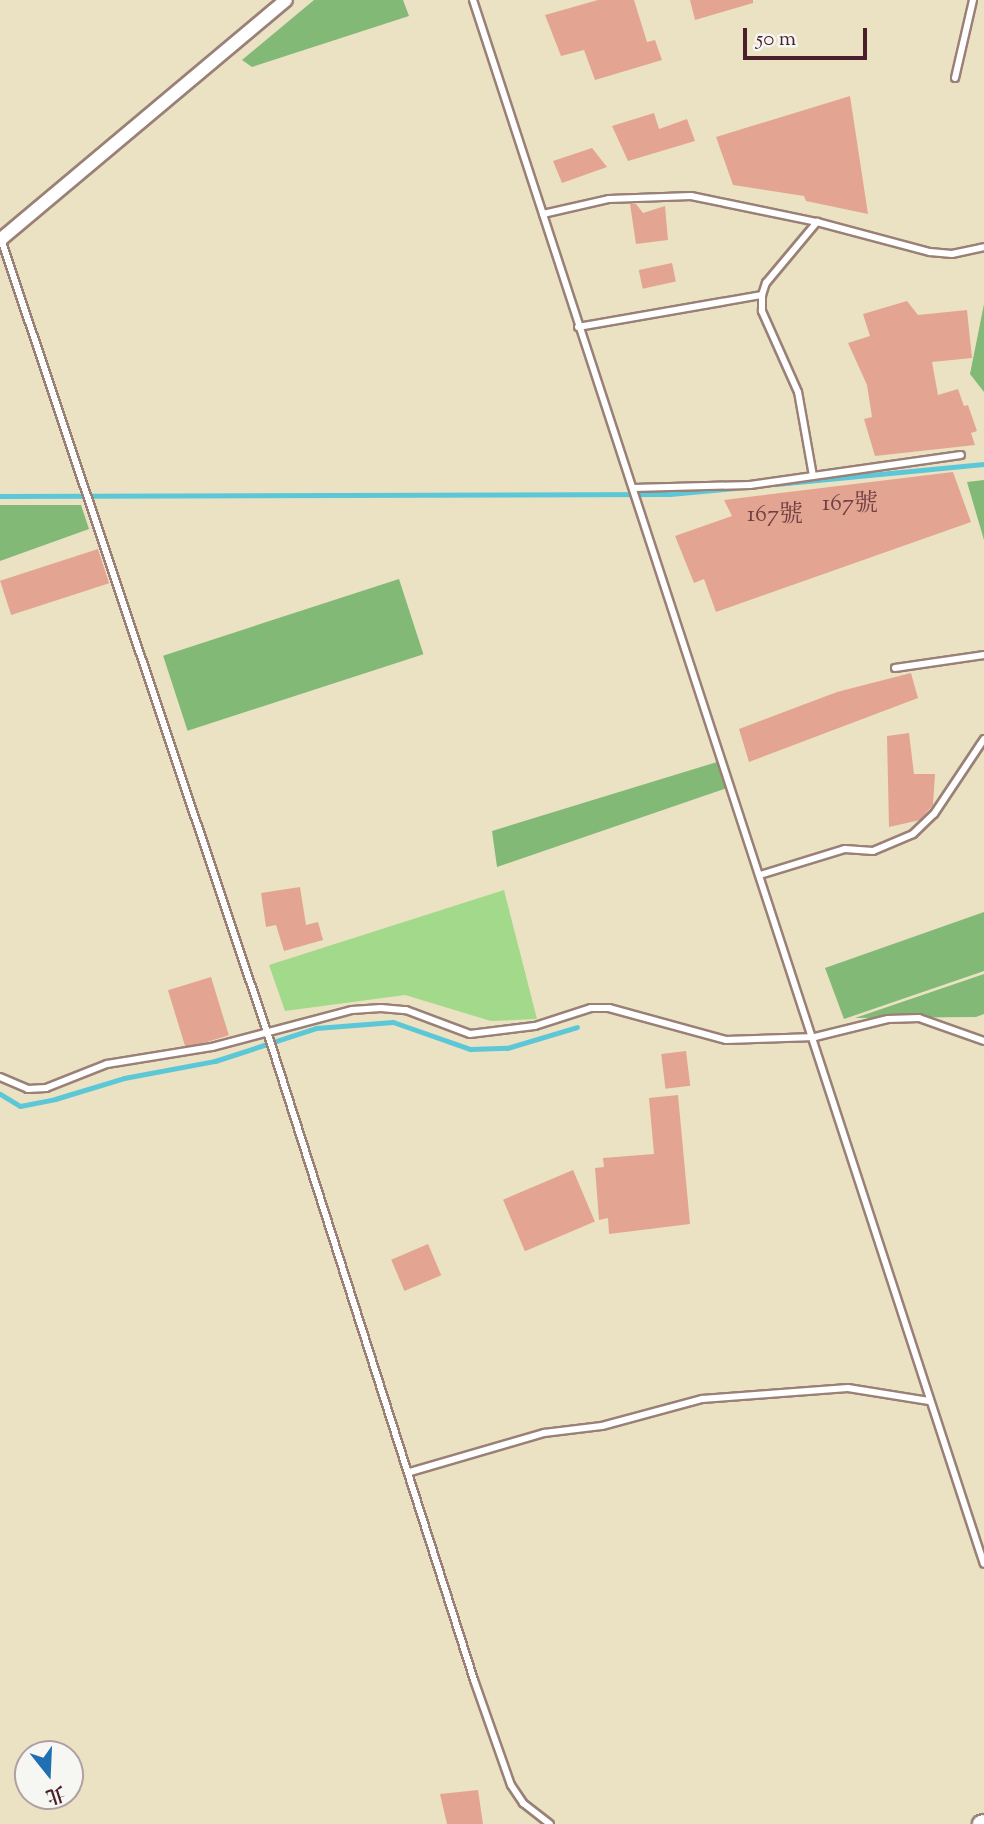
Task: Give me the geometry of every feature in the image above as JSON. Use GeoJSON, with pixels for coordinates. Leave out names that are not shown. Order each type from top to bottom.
{"type":"FeatureCollection","features":[{"type":"Feature","properties":{"kind":"street"},"geometry":{"type":"LineString","coordinates":[[0,238],[286,0]]}},
{"type":"Feature","properties":{"kind":"lane"},"geometry":{"type":"LineString","coordinates":[[473,0],[578,327],[815,1037],[929,1401],[984,1564]]}},
{"type":"Feature","properties":{"kind":"lane"},"geometry":{"type":"LineString","coordinates":[[955,78],[974,0]]}},
{"type":"Feature","properties":{"kind":"lane"},"geometry":{"type":"LineString","coordinates":[[543,214],[609,199],[691,196],[817,222],[930,252],[952,254],[984,247]]}},
{"type":"Feature","properties":{"kind":"lane"},"geometry":{"type":"LineString","coordinates":[[813,476],[799,392],[766,321],[762,295],[766,283],[817,222]]}},
{"type":"Feature","properties":{"kind":"lane"},"geometry":{"type":"LineString","coordinates":[[0,238],[267,1031],[511,1785],[523,1803],[550,1824]]}},
{"type":"Feature","properties":{"kind":"lane"},"geometry":{"type":"LineString","coordinates":[[578,327],[762,295]]}},
{"type":"Feature","properties":{"kind":"lane"},"geometry":{"type":"LineString","coordinates":[[633,488],[750,485],[961,455]]}},
{"type":"Feature","properties":{"kind":"lane"},"geometry":{"type":"LineString","coordinates":[[895,668],[984,655]]}},
{"type":"Feature","properties":{"kind":"lane"},"geometry":{"type":"LineString","coordinates":[[760,876],[845,849],[873,852],[913,834],[934,814],[984,739]]}},
{"type":"Feature","properties":{"kind":"lane"},"geometry":{"type":"LineString","coordinates":[[0,1077],[28,1089],[46,1088],[107,1064],[212,1047],[352,1010],[381,1008],[419,1013],[470,1034],[501,1032],[591,1008],[609,1007],[726,1040],[815,1037],[888,1019],[919,1018],[984,1041]]}},
{"type":"Feature","properties":{"kind":"lane"},"geometry":{"type":"LineString","coordinates":[[410,1472],[544,1433],[602,1426],[702,1399],[848,1388],[929,1401]]}},
{"type":"Feature","properties":{"kind":"green space"},"geometry":{"type":"Polygon","coordinates":[[[314,0],[403,0],[409,16],[252,67],[242,60],[314,0]]]}},
{"type":"Feature","properties":{"kind":"green space"},"geometry":{"type":"Polygon","coordinates":[[[984,304],[984,392],[970,374],[984,304]]]}},
{"type":"Feature","properties":{"kind":"green space"},"geometry":{"type":"Polygon","coordinates":[[[984,480],[984,540],[967,482],[984,480]]]}},
{"type":"Feature","properties":{"kind":"green space"},"geometry":{"type":"Polygon","coordinates":[[[0,505],[81,505],[89,529],[0,561],[0,505]]]}},
{"type":"Feature","properties":{"kind":"green space"},"geometry":{"type":"Polygon","coordinates":[[[399,579],[423,654],[188,731],[163,656],[399,579]]]}},
{"type":"Feature","properties":{"kind":"green space"},"geometry":{"type":"Polygon","coordinates":[[[717,762],[727,788],[497,867],[492,831],[717,762]]]}},
{"type":"Feature","properties":{"kind":"green space"},"geometry":{"type":"Polygon","coordinates":[[[504,890],[537,1019],[491,1021],[405,995],[285,1011],[269,965],[504,890]]]}},
{"type":"Feature","properties":{"kind":"green space"},"geometry":{"type":"Polygon","coordinates":[[[984,912],[984,971],[844,1019],[825,968],[984,912]]]}},
{"type":"Feature","properties":{"kind":"green space"},"geometry":{"type":"Polygon","coordinates":[[[984,974],[984,1014],[976,1017],[855,1018],[984,974]]]}},
{"type":"Feature","properties":{"kind":"building"},"geometry":{"type":"Polygon","coordinates":[[[598,0],[634,0],[647,42],[655,40],[662,60],[595,80],[584,50],[561,56],[545,15],[598,0]]]}},
{"type":"Feature","properties":{"kind":"building"},"geometry":{"type":"Polygon","coordinates":[[[690,0],[753,0],[753,3],[695,20],[690,0]]]}},
{"type":"Feature","properties":{"kind":"building"},"geometry":{"type":"Polygon","coordinates":[[[850,96],[868,214],[806,201],[804,196],[733,185],[716,137],[850,96]]]}},
{"type":"Feature","properties":{"kind":"building"},"geometry":{"type":"Polygon","coordinates":[[[654,113],[659,129],[687,119],[695,141],[628,161],[612,126],[654,113]]]}},
{"type":"Feature","properties":{"kind":"building"},"geometry":{"type":"Polygon","coordinates":[[[592,148],[607,167],[562,183],[553,161],[592,148]]]}},
{"type":"Feature","properties":{"kind":"building"},"geometry":{"type":"Polygon","coordinates":[[[630,204],[636,204],[643,213],[665,206],[668,240],[636,244],[630,204]]]}},
{"type":"Feature","properties":{"kind":"building"},"geometry":{"type":"Polygon","coordinates":[[[672,263],[676,282],[643,289],[639,270],[672,263]]]}},
{"type":"Feature","properties":{"kind":"building"},"geometry":{"type":"Polygon","coordinates":[[[907,301],[918,315],[967,310],[972,358],[932,362],[938,395],[958,389],[964,406],[968,405],[977,431],[971,433],[975,445],[875,456],[864,419],[872,417],[867,385],[848,343],[870,336],[863,314],[907,301]]]}},
{"type":"Feature","properties":{"kind":"building"},"geometry":{"type":"Polygon","coordinates":[[[953,472],[971,522],[716,612],[704,579],[694,583],[675,536],[732,516],[724,500],[953,472]]]}},
{"type":"Feature","properties":{"kind":"building"},"geometry":{"type":"Polygon","coordinates":[[[98,549],[109,583],[11,615],[0,581],[98,549]]]}},
{"type":"Feature","properties":{"kind":"building"},"geometry":{"type":"Polygon","coordinates":[[[911,673],[918,698],[749,762],[739,729],[837,692],[911,673]]]}},
{"type":"Feature","properties":{"kind":"building"},"geometry":{"type":"Polygon","coordinates":[[[909,733],[914,774],[935,774],[933,805],[920,820],[889,827],[887,736],[909,733]]]}},
{"type":"Feature","properties":{"kind":"building"},"geometry":{"type":"Polygon","coordinates":[[[300,887],[306,925],[318,922],[323,940],[284,951],[276,925],[266,927],[261,893],[300,887]]]}},
{"type":"Feature","properties":{"kind":"building"},"geometry":{"type":"Polygon","coordinates":[[[211,977],[229,1035],[186,1048],[168,990],[211,977]]]}},
{"type":"Feature","properties":{"kind":"building"},"geometry":{"type":"Polygon","coordinates":[[[686,1051],[690,1086],[665,1089],[661,1054],[686,1051]]]}},
{"type":"Feature","properties":{"kind":"building"},"geometry":{"type":"Polygon","coordinates":[[[678,1095],[690,1224],[609,1234],[608,1218],[599,1220],[595,1168],[604,1167],[603,1158],[654,1154],[649,1098],[678,1095]]]}},
{"type":"Feature","properties":{"kind":"building"},"geometry":{"type":"Polygon","coordinates":[[[573,1170],[595,1222],[525,1251],[503,1200],[573,1170]]]}},
{"type":"Feature","properties":{"kind":"building"},"geometry":{"type":"Polygon","coordinates":[[[428,1244],[441,1275],[404,1291],[391,1260],[428,1244]]]}},
{"type":"Feature","properties":{"kind":"building"},"geometry":{"type":"Polygon","coordinates":[[[478,1790],[483,1824],[447,1824],[440,1794],[478,1790]]]}},
{"type":"Feature","properties":{"kind":"waterway"},"geometry":{"type":"LineString","coordinates":[[776,484],[984,464]]}},
{"type":"Feature","properties":{"kind":"waterway"},"geometry":{"type":"LineString","coordinates":[[0,496],[670,494],[735,488]]}},
{"type":"Feature","properties":{"kind":"waterway"},"geometry":{"type":"LineString","coordinates":[[0,1094],[20,1106],[55,1099],[124,1078],[215,1061],[316,1028],[393,1022],[470,1049],[507,1048],[577,1027]]}}]}
